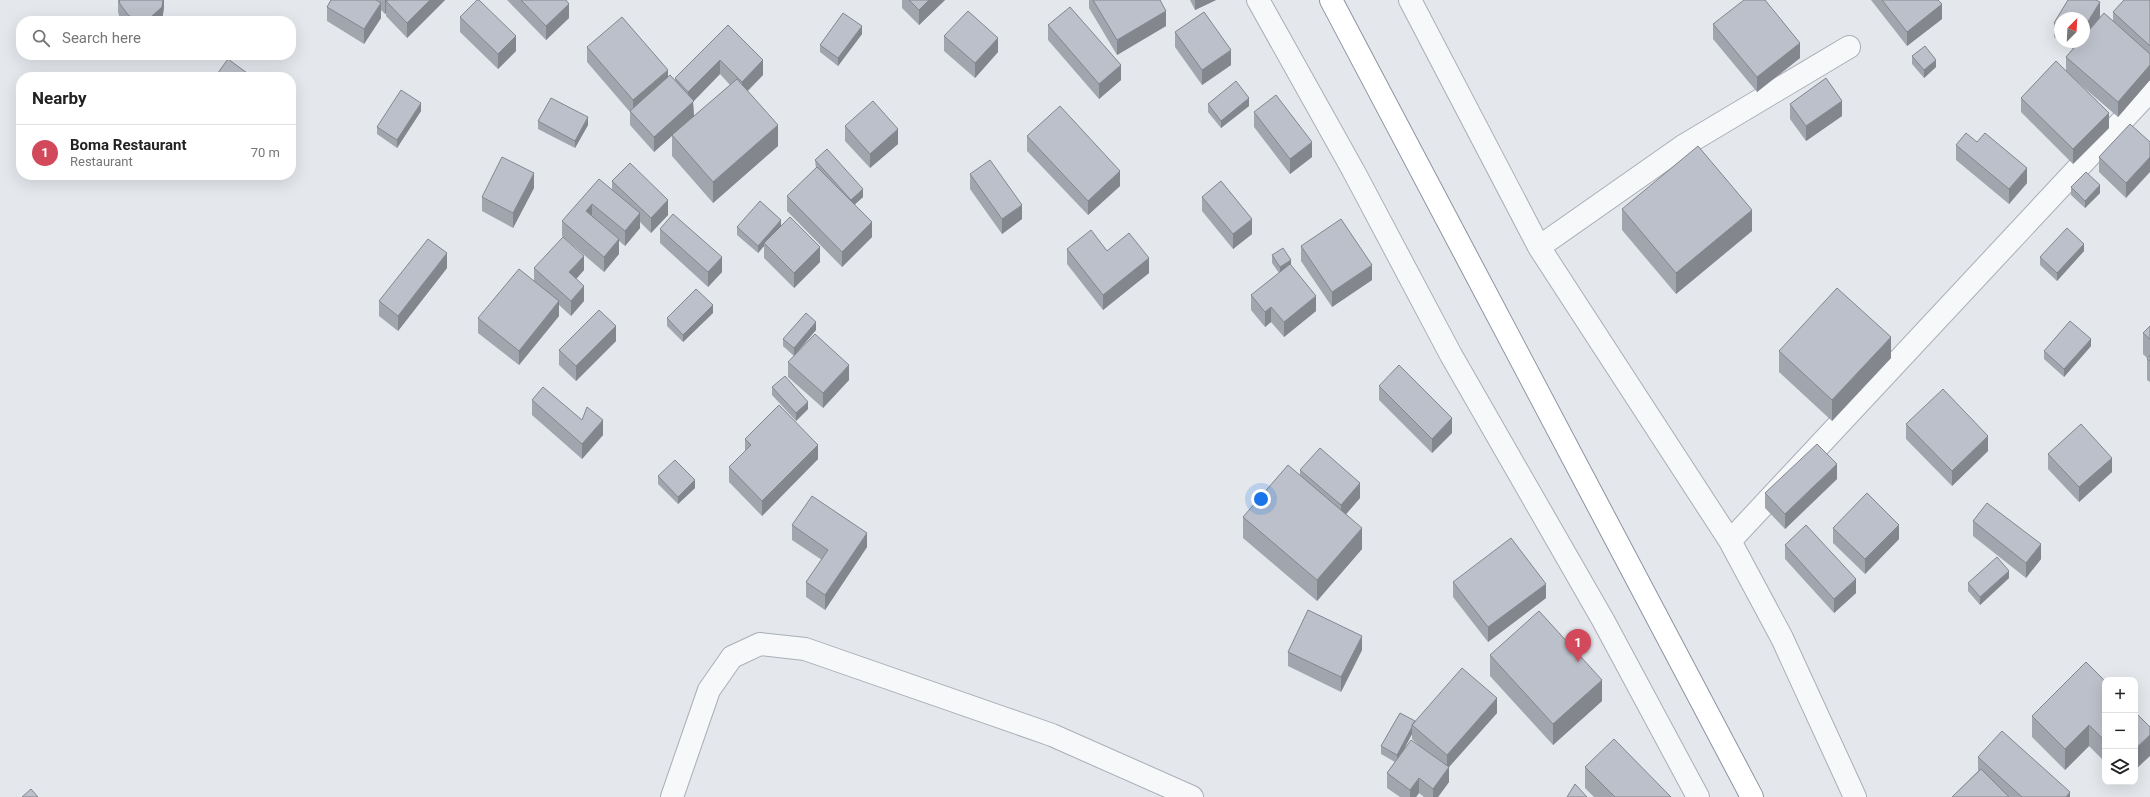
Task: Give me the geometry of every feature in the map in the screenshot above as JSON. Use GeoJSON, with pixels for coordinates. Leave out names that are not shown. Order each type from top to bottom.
{"type":"FeatureCollection","features":[{"type":"Feature","properties":{"kind":"highway"},"geometry":{"type":"LineString","coordinates":[[1331,0],[1752,797]]}},
{"type":"Feature","properties":{"kind":"street"},"geometry":{"type":"LineString","coordinates":[[1258,0],[1353,170],[1455,362],[1604,620],[1698,797]]}},
{"type":"Feature","properties":{"kind":"street"},"geometry":{"type":"LineString","coordinates":[[1410,0],[1539,247],[1730,541],[1782,638],[1855,797]]}},
{"type":"Feature","properties":{"kind":"street"},"geometry":{"type":"LineString","coordinates":[[1539,247],[1683,146],[1849,47]]}},
{"type":"Feature","properties":{"kind":"street"},"geometry":{"type":"LineString","coordinates":[[1730,541],[2150,91]]}},
{"type":"Feature","properties":{"kind":"street"},"geometry":{"type":"LineString","coordinates":[[672,797],[709,690],[732,657],[760,644],[805,649],[1052,735],[1192,797]]}},
{"type":"Feature","properties":{"kind":"building"},"geometry":{"type":"Polygon","coordinates":[[[119,0],[163,0],[162,7],[152,16],[129,16],[120,4],[119,0]]]}},
{"type":"Feature","properties":{"kind":"building"},"geometry":{"type":"Polygon","coordinates":[[[331,0],[376,0],[381,3],[364,29],[327,7],[331,0]]]}},
{"type":"Feature","properties":{"kind":"building"},"geometry":{"type":"Polygon","coordinates":[[[430,0],[407,23],[386,1],[430,0]]]}},
{"type":"Feature","properties":{"kind":"building"},"geometry":{"type":"Polygon","coordinates":[[[477,0],[479,0],[516,36],[498,54],[460,17],[477,0]]]}},
{"type":"Feature","properties":{"kind":"building"},"geometry":{"type":"Polygon","coordinates":[[[521,0],[566,0],[569,4],[546,26],[521,0]]]}},
{"type":"Feature","properties":{"kind":"building"},"geometry":{"type":"Polygon","coordinates":[[[909,0],[929,0],[919,10],[909,0]]]}},
{"type":"Feature","properties":{"kind":"building"},"geometry":{"type":"Polygon","coordinates":[[[1093,0],[1160,0],[1166,11],[1117,40],[1093,0]]]}},
{"type":"Feature","properties":{"kind":"building"},"geometry":{"type":"Polygon","coordinates":[[[1744,0],[1765,0],[1800,43],[1757,77],[1713,24],[1744,0]]]}},
{"type":"Feature","properties":{"kind":"building"},"geometry":{"type":"Polygon","coordinates":[[[1882,0],[1938,0],[1942,4],[1907,32],[1882,0]]]}},
{"type":"Feature","properties":{"kind":"building"},"geometry":{"type":"Polygon","coordinates":[[[2068,0],[2096,0],[2100,2],[2090,18],[2090,12],[2061,12],[2068,0]]]}},
{"type":"Feature","properties":{"kind":"building"},"geometry":{"type":"Polygon","coordinates":[[[2124,0],[2150,0],[2150,46],[2113,12],[2124,0]]]}},
{"type":"Feature","properties":{"kind":"building"},"geometry":{"type":"Polygon","coordinates":[[[1070,7],[1121,65],[1099,84],[1048,25],[1070,7]]]}},
{"type":"Feature","properties":{"kind":"building"},"geometry":{"type":"Polygon","coordinates":[[[968,11],[998,38],[975,63],[944,36],[968,11]]]}},
{"type":"Feature","properties":{"kind":"building"},"geometry":{"type":"Polygon","coordinates":[[[1204,12],[1231,50],[1202,70],[1175,32],[1204,12]]]}},
{"type":"Feature","properties":{"kind":"building"},"geometry":{"type":"Polygon","coordinates":[[[843,13],[862,26],[838,58],[820,45],[843,13]]]}},
{"type":"Feature","properties":{"kind":"building"},"geometry":{"type":"Polygon","coordinates":[[[2104,13],[2150,54],[2150,65],[2118,102],[2066,57],[2074,48],[2090,48],[2090,29],[2104,13]]]}},
{"type":"Feature","properties":{"kind":"building"},"geometry":{"type":"Polygon","coordinates":[[[622,17],[668,70],[633,100],[587,47],[622,17]]]}},
{"type":"Feature","properties":{"kind":"building"},"geometry":{"type":"Polygon","coordinates":[[[728,25],[763,60],[742,82],[720,60],[688,92],[675,78],[728,25]]]}},
{"type":"Feature","properties":{"kind":"building"},"geometry":{"type":"Polygon","coordinates":[[[1925,46],[1936,60],[1924,70],[1912,56],[1925,46]]]}},
{"type":"Feature","properties":{"kind":"building"},"geometry":{"type":"Polygon","coordinates":[[[227,60],[229,60],[246,72],[219,72],[227,60]]]}},
{"type":"Feature","properties":{"kind":"building"},"geometry":{"type":"Polygon","coordinates":[[[2056,61],[2109,113],[2073,149],[2021,98],[2056,61]]]}},
{"type":"Feature","properties":{"kind":"building"},"geometry":{"type":"Polygon","coordinates":[[[670,75],[694,101],[654,137],[630,111],[670,75]]]}},
{"type":"Feature","properties":{"kind":"building"},"geometry":{"type":"Polygon","coordinates":[[[1826,78],[1842,101],[1806,126],[1790,104],[1826,78]]]}},
{"type":"Feature","properties":{"kind":"building"},"geometry":{"type":"Polygon","coordinates":[[[737,79],[778,125],[713,182],[672,135],[737,79]]]}},
{"type":"Feature","properties":{"kind":"building"},"geometry":{"type":"Polygon","coordinates":[[[1236,81],[1249,98],[1221,121],[1208,104],[1236,81]]]}},
{"type":"Feature","properties":{"kind":"building"},"geometry":{"type":"Polygon","coordinates":[[[401,90],[421,103],[397,140],[377,127],[401,90]]]}},
{"type":"Feature","properties":{"kind":"building"},"geometry":{"type":"Polygon","coordinates":[[[1276,95],[1312,142],[1290,159],[1254,112],[1276,95]]]}},
{"type":"Feature","properties":{"kind":"building"},"geometry":{"type":"Polygon","coordinates":[[[551,98],[588,117],[575,141],[538,121],[551,98]]]}},
{"type":"Feature","properties":{"kind":"building"},"geometry":{"type":"Polygon","coordinates":[[[873,101],[898,129],[870,154],[845,126],[873,101]]]}},
{"type":"Feature","properties":{"kind":"building"},"geometry":{"type":"Polygon","coordinates":[[[1060,106],[1120,171],[1088,201],[1027,136],[1060,106]]]}},
{"type":"Feature","properties":{"kind":"building"},"geometry":{"type":"Polygon","coordinates":[[[2130,124],[2150,142],[2150,157],[2126,183],[2099,157],[2130,124]]]}},
{"type":"Feature","properties":{"kind":"building"},"geometry":{"type":"Polygon","coordinates":[[[1966,133],[1977,142],[1985,133],[2027,168],[2009,189],[1956,145],[1966,133]]]}},
{"type":"Feature","properties":{"kind":"building"},"geometry":{"type":"Polygon","coordinates":[[[1698,146],[1752,210],[1676,273],[1622,209],[1698,146]]]}},
{"type":"Feature","properties":{"kind":"building"},"geometry":{"type":"Polygon","coordinates":[[[827,149],[863,189],[851,200],[815,160],[827,149]]]}},
{"type":"Feature","properties":{"kind":"building"},"geometry":{"type":"Polygon","coordinates":[[[502,157],[534,173],[513,213],[482,197],[502,157]]]}},
{"type":"Feature","properties":{"kind":"building"},"geometry":{"type":"Polygon","coordinates":[[[990,160],[1022,205],[1002,219],[970,174],[990,160]]]}},
{"type":"Feature","properties":{"kind":"building"},"geometry":{"type":"Polygon","coordinates":[[[630,163],[668,200],[651,218],[612,181],[630,163]]]}},
{"type":"Feature","properties":{"kind":"building"},"geometry":{"type":"Polygon","coordinates":[[[817,167],[872,222],[842,252],[787,196],[817,167]]]}},
{"type":"Feature","properties":{"kind":"building"},"geometry":{"type":"Polygon","coordinates":[[[2086,172],[2100,185],[2085,201],[2071,187],[2086,172]]]}},
{"type":"Feature","properties":{"kind":"building"},"geometry":{"type":"Polygon","coordinates":[[[599,179],[640,213],[625,231],[592,204],[586,211],[619,239],[604,257],[562,221],[599,179]]]}},
{"type":"Feature","properties":{"kind":"building"},"geometry":{"type":"Polygon","coordinates":[[[1221,181],[1252,219],[1233,234],[1202,197],[1221,181]]]}},
{"type":"Feature","properties":{"kind":"building"},"geometry":{"type":"Polygon","coordinates":[[[760,201],[781,220],[758,246],[737,227],[760,201]]]}},
{"type":"Feature","properties":{"kind":"building"},"geometry":{"type":"Polygon","coordinates":[[[673,214],[722,257],[708,272],[660,229],[673,214]]]}},
{"type":"Feature","properties":{"kind":"building"},"geometry":{"type":"Polygon","coordinates":[[[790,217],[820,247],[794,273],[764,243],[790,217]]]}},
{"type":"Feature","properties":{"kind":"building"},"geometry":{"type":"Polygon","coordinates":[[[1341,219],[1372,265],[1332,292],[1301,246],[1341,219]]]}},
{"type":"Feature","properties":{"kind":"building"},"geometry":{"type":"Polygon","coordinates":[[[2067,228],[2084,244],[2057,273],[2040,257],[2067,228]]]}},
{"type":"Feature","properties":{"kind":"building"},"geometry":{"type":"Polygon","coordinates":[[[1091,230],[1107,251],[1129,233],[1149,258],[1103,295],[1067,249],[1091,230]]]}},
{"type":"Feature","properties":{"kind":"building"},"geometry":{"type":"Polygon","coordinates":[[[563,237],[584,256],[569,272],[584,286],[571,301],[534,268],[563,237]]]}},
{"type":"Feature","properties":{"kind":"building"},"geometry":{"type":"Polygon","coordinates":[[[428,239],[447,253],[398,316],[379,301],[428,239]]]}},
{"type":"Feature","properties":{"kind":"building"},"geometry":{"type":"Polygon","coordinates":[[[1283,248],[1291,260],[1280,267],[1272,255],[1283,248]]]}},
{"type":"Feature","properties":{"kind":"building"},"geometry":{"type":"Polygon","coordinates":[[[1290,264],[1316,296],[1284,322],[1271,307],[1265,312],[1251,295],[1290,264]]]}},
{"type":"Feature","properties":{"kind":"building"},"geometry":{"type":"Polygon","coordinates":[[[519,269],[559,301],[519,351],[478,318],[519,269]]]}},
{"type":"Feature","properties":{"kind":"building"},"geometry":{"type":"Polygon","coordinates":[[[1837,288],[1891,337],[1832,400],[1779,351],[1837,288]]]}},
{"type":"Feature","properties":{"kind":"building"},"geometry":{"type":"Polygon","coordinates":[[[696,289],[713,305],[683,335],[667,318],[696,289]]]}},
{"type":"Feature","properties":{"kind":"building"},"geometry":{"type":"Polygon","coordinates":[[[599,310],[616,326],[576,366],[559,350],[599,310]]]}},
{"type":"Feature","properties":{"kind":"building"},"geometry":{"type":"Polygon","coordinates":[[[806,313],[816,322],[794,348],[783,339],[806,313]]]}},
{"type":"Feature","properties":{"kind":"building"},"geometry":{"type":"Polygon","coordinates":[[[2070,321],[2091,339],[2064,369],[2044,351],[2070,321]]]}},
{"type":"Feature","properties":{"kind":"building"},"geometry":{"type":"Polygon","coordinates":[[[2150,326],[2150,339],[2143,333],[2150,326]]]}},
{"type":"Feature","properties":{"kind":"building"},"geometry":{"type":"Polygon","coordinates":[[[815,334],[849,365],[823,393],[788,362],[815,334]]]}},
{"type":"Feature","properties":{"kind":"building"},"geometry":{"type":"Polygon","coordinates":[[[1399,365],[1452,418],[1432,439],[1379,386],[1399,365]]]}},
{"type":"Feature","properties":{"kind":"building"},"geometry":{"type":"Polygon","coordinates":[[[785,376],[808,402],[796,413],[772,387],[785,376]]]}},
{"type":"Feature","properties":{"kind":"building"},"geometry":{"type":"Polygon","coordinates":[[[543,387],[582,420],[587,407],[603,420],[582,444],[532,400],[543,387]]]}},
{"type":"Feature","properties":{"kind":"building"},"geometry":{"type":"Polygon","coordinates":[[[1943,389],[1988,436],[1952,471],[1906,424],[1943,389]]]}},
{"type":"Feature","properties":{"kind":"building"},"geometry":{"type":"Polygon","coordinates":[[[779,405],[818,445],[762,501],[729,467],[751,445],[745,439],[779,405]]]}},
{"type":"Feature","properties":{"kind":"building"},"geometry":{"type":"Polygon","coordinates":[[[2081,424],[2112,458],[2079,487],[2048,454],[2081,424]]]}},
{"type":"Feature","properties":{"kind":"building"},"geometry":{"type":"Polygon","coordinates":[[[1817,444],[1837,464],[1785,514],[1765,493],[1817,444]]]}},
{"type":"Feature","properties":{"kind":"building"},"geometry":{"type":"Polygon","coordinates":[[[1320,448],[1360,483],[1341,505],[1300,470],[1320,448]]]}},
{"type":"Feature","properties":{"kind":"building"},"geometry":{"type":"Polygon","coordinates":[[[675,460],[695,480],[678,497],[658,476],[675,460]]]}},
{"type":"Feature","properties":{"kind":"building"},"geometry":{"type":"Polygon","coordinates":[[[1288,465],[1362,528],[1317,580],[1243,517],[1288,465]]]}},
{"type":"Feature","properties":{"kind":"building"},"geometry":{"type":"Polygon","coordinates":[[[1867,493],[1899,525],[1865,559],[1833,528],[1867,493]]]}},
{"type":"Feature","properties":{"kind":"building"},"geometry":{"type":"Polygon","coordinates":[[[812,496],[867,533],[825,595],[806,582],[828,550],[792,525],[812,496]]]}},
{"type":"Feature","properties":{"kind":"building"},"geometry":{"type":"Polygon","coordinates":[[[1987,503],[2041,544],[2026,563],[1973,521],[1987,503]]]}},
{"type":"Feature","properties":{"kind":"building"},"geometry":{"type":"Polygon","coordinates":[[[1806,525],[1856,579],[1834,599],[1785,545],[1806,525]]]}},
{"type":"Feature","properties":{"kind":"building"},"geometry":{"type":"Polygon","coordinates":[[[1511,538],[1546,584],[1488,627],[1453,582],[1511,538]]]}},
{"type":"Feature","properties":{"kind":"building"},"geometry":{"type":"Polygon","coordinates":[[[1997,557],[2009,571],[1980,597],[1968,583],[1997,557]]]}},
{"type":"Feature","properties":{"kind":"building"},"geometry":{"type":"Polygon","coordinates":[[[1308,610],[1362,636],[1341,677],[1288,652],[1308,610]]]}},
{"type":"Feature","properties":{"kind":"building"},"geometry":{"type":"Polygon","coordinates":[[[1539,611],[1602,680],[1553,724],[1490,655],[1539,611]]]}},
{"type":"Feature","properties":{"kind":"building"},"geometry":{"type":"Polygon","coordinates":[[[2086,662],[2102,678],[2102,738],[2089,725],[2065,749],[2032,716],[2086,662]]]}},
{"type":"Feature","properties":{"kind":"building"},"geometry":{"type":"Polygon","coordinates":[[[1462,668],[1497,698],[1447,755],[1412,725],[1462,668]]]}},
{"type":"Feature","properties":{"kind":"building"},"geometry":{"type":"Polygon","coordinates":[[[1400,713],[1415,721],[1397,755],[1381,746],[1400,713]]]}},
{"type":"Feature","properties":{"kind":"building"},"geometry":{"type":"Polygon","coordinates":[[[2138,715],[2150,727],[2150,735],[2138,746],[2138,715]]]}},
{"type":"Feature","properties":{"kind":"building"},"geometry":{"type":"Polygon","coordinates":[[[2002,731],[2070,792],[2066,797],[2022,797],[1978,757],[2002,731]]]}},
{"type":"Feature","properties":{"kind":"building"},"geometry":{"type":"Polygon","coordinates":[[[1614,739],[1671,797],[1615,797],[1585,767],[1614,739]]]}},
{"type":"Feature","properties":{"kind":"building"},"geometry":{"type":"Polygon","coordinates":[[[1411,740],[1449,767],[1433,789],[1419,778],[1410,790],[1387,773],[1411,740]]]}},
{"type":"Feature","properties":{"kind":"building"},"geometry":{"type":"Polygon","coordinates":[[[1981,769],[2009,797],[1952,797],[1981,769]]]}},
{"type":"Feature","properties":{"kind":"building"},"geometry":{"type":"Polygon","coordinates":[[[1575,784],[1587,797],[1567,797],[1575,784]]]}},
{"type":"Feature","properties":{"kind":"building"},"geometry":{"type":"Polygon","coordinates":[[[31,789],[38,797],[22,797],[31,789]]]}},
{"type":"Feature","properties":{"kind":"place","name":"Boma Restaurant"},"geometry":{"type":"Point","coordinates":[1578,662]}}]}
